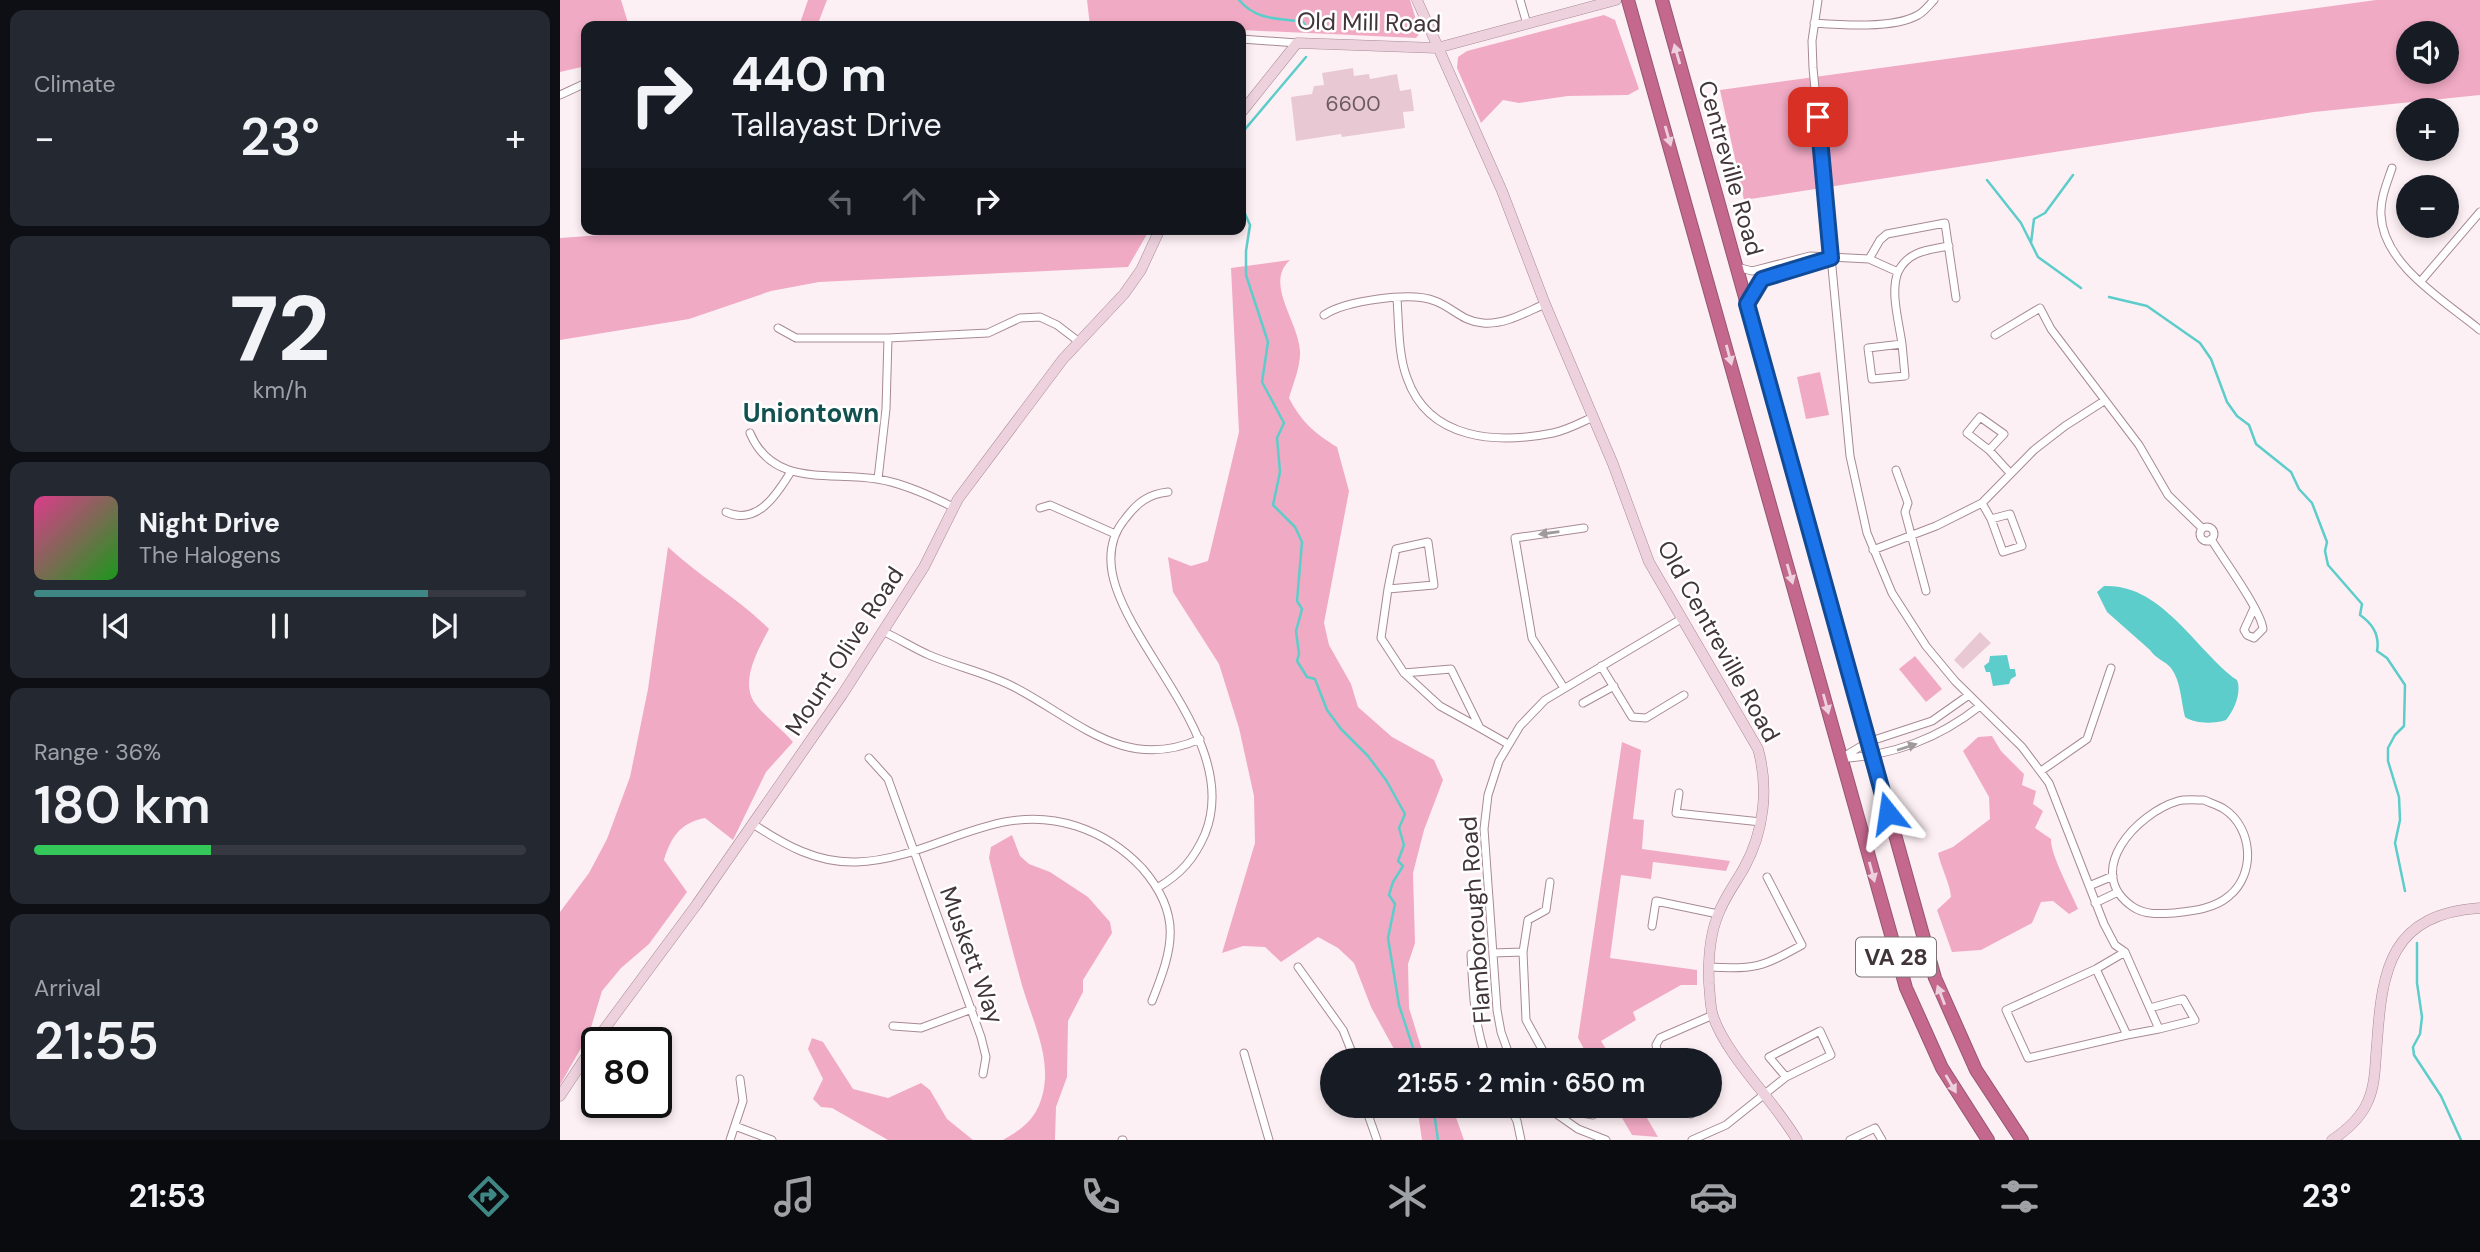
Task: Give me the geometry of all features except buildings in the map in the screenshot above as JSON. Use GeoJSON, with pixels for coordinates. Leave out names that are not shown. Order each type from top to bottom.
{"type":"FeatureCollection","features":[{"type":"Feature","properties":{"kind":"highway","name":"VA 28"},"geometry":{"type":"LineString","coordinates":[[1628,0],[1888,932],[1912,1006],[1948,1080],[1988,1140]]}},
{"type":"Feature","properties":{"kind":"highway","name":"Centreville Road"},"geometry":{"type":"LineString","coordinates":[[1662,0],[1940,992],[1976,1070],[2022,1140]]}},
{"type":"Feature","properties":{"kind":"street","name":"Old Centreville Road"},"geometry":{"type":"LineString","coordinates":[[1417,0],[1502,191],[1649,562],[1758,749],[1763,783],[1761,822],[1744,867],[1718,914],[1710,944],[1713,1015],[1738,1059],[1797,1140]]}},
{"type":"Feature","properties":{"kind":"street"},"geometry":{"type":"LineString","coordinates":[[1520,0],[1527,24]]}},
{"type":"Feature","properties":{"kind":"street","name":"Old Mill Road"},"geometry":{"type":"LineString","coordinates":[[1246,39],[1437,48],[1616,0]]}},
{"type":"Feature","properties":{"kind":"street"},"geometry":{"type":"LineString","coordinates":[[1818,0],[1814,23],[1813,68],[1850,456],[1857,498],[1873,550],[1907,620],[1942,666],[2022,747],[2041,771],[2060,809],[2095,903],[2115,945],[2125,952],[2159,1029]]}},
{"type":"Feature","properties":{"kind":"street"},"geometry":{"type":"LineString","coordinates":[[1814,23],[1866,24],[1893,21],[1919,15],[1934,0]]}},
{"type":"Feature","properties":{"kind":"street"},"geometry":{"type":"LineString","coordinates":[[1246,107],[1297,43]]}},
{"type":"Feature","properties":{"kind":"street"},"geometry":{"type":"LineString","coordinates":[[560,95],[581,85]]}},
{"type":"Feature","properties":{"kind":"street"},"geometry":{"type":"LineString","coordinates":[[2392,168],[2382,202],[2383,229],[2392,252],[2421,281],[2480,330]]}},
{"type":"Feature","properties":{"kind":"street"},"geometry":{"type":"LineString","coordinates":[[2421,281],[2480,212]]}},
{"type":"Feature","properties":{"kind":"street"},"geometry":{"type":"LineString","coordinates":[[1870,259],[1880,240],[1896,230],[1945,223],[1956,298]]}},
{"type":"Feature","properties":{"kind":"street","name":"Mount Olive Road"},"geometry":{"type":"LineString","coordinates":[[560,1096],[603,1031],[753,824],[842,695],[924,567],[953,507],[979,468],[1078,341],[1124,294],[1141,270],[1157,235]]}},
{"type":"Feature","properties":{"kind":"street"},"geometry":{"type":"LineString","coordinates":[[1902,344],[1868,348],[1872,379],[1905,376],[1902,344],[1896,305],[1895,281],[1898,272],[1905,261],[1915,254],[1949,246]]}},
{"type":"Feature","properties":{"kind":"street"},"geometry":{"type":"LineString","coordinates":[[1737,267],[1748,271],[1810,256],[1870,259],[1898,272]]}},
{"type":"Feature","properties":{"kind":"street"},"geometry":{"type":"LineString","coordinates":[[1747,304],[1762,279],[1831,258]]}},
{"type":"Feature","properties":{"kind":"street"},"geometry":{"type":"LineString","coordinates":[[1397,299],[1401,352],[1408,382],[1423,406],[1450,427],[1481,438],[1506,439],[1553,433],[1593,417]]}},
{"type":"Feature","properties":{"kind":"street"},"geometry":{"type":"LineString","coordinates":[[1324,315],[1348,304],[1429,299],[1465,318],[1485,323],[1508,319],[1545,304]]}},
{"type":"Feature","properties":{"kind":"street"},"geometry":{"type":"LineString","coordinates":[[1995,335],[2040,308],[2051,329],[2140,446],[2168,495],[2202,528],[2201,538],[2208,541],[2211,539],[2254,608]]}},
{"type":"Feature","properties":{"kind":"street"},"geometry":{"type":"LineString","coordinates":[[778,328],[796,338],[888,338],[988,333],[1020,318],[1040,317],[1057,325],[1078,341]]}},
{"type":"Feature","properties":{"kind":"street"},"geometry":{"type":"LineString","coordinates":[[878,479],[886,409],[888,338]]}},
{"type":"Feature","properties":{"kind":"street"},"geometry":{"type":"LineString","coordinates":[[1873,550],[1936,526],[1982,503],[2010,473],[2065,426],[2104,401]]}},
{"type":"Feature","properties":{"kind":"street"},"geometry":{"type":"LineString","coordinates":[[1989,450],[2004,434],[1980,417],[1966,433],[1989,450],[2010,473]]}},
{"type":"Feature","properties":{"kind":"street"},"geometry":{"type":"LineString","coordinates":[[750,433],[765,457],[790,473],[878,479],[917,491],[953,507]]}},
{"type":"Feature","properties":{"kind":"street"},"geometry":{"type":"LineString","coordinates":[[1896,470],[1908,503],[1905,512],[1926,591]]}},
{"type":"Feature","properties":{"kind":"street"},"geometry":{"type":"LineString","coordinates":[[726,512],[737,517],[756,513],[775,497],[790,473]]}},
{"type":"Feature","properties":{"kind":"street"},"geometry":{"type":"LineString","coordinates":[[1157,888],[1173,879],[1189,864],[1210,819],[1213,781],[1200,739],[1182,702],[1124,608],[1111,562],[1113,533],[1131,511],[1151,494],[1168,492]]}},
{"type":"Feature","properties":{"kind":"street"},"geometry":{"type":"LineString","coordinates":[[1982,503],[2003,552],[2022,546],[2010,514],[1991,519]]}},
{"type":"Feature","properties":{"kind":"street"},"geometry":{"type":"LineString","coordinates":[[1040,508],[1050,505],[1113,533]]}},
{"type":"Feature","properties":{"kind":"street"},"geometry":{"type":"LineString","coordinates":[[1564,688],[1532,638],[1515,538],[1584,528]]}},
{"type":"Feature","properties":{"kind":"street"},"geometry":{"type":"LineString","coordinates":[[1388,589],[1434,585],[1428,542],[1396,548],[1388,589],[1381,638],[1404,674],[1440,706],[1508,744]]}},
{"type":"Feature","properties":{"kind":"street","name":"Flamborough Road"},"geometry":{"type":"LineString","coordinates":[[1507,1048],[1499,1021],[1485,812],[1492,778],[1508,744],[1531,713],[1564,688],[1681,619]]}},
{"type":"Feature","properties":{"kind":"street"},"geometry":{"type":"LineString","coordinates":[[882,631],[931,656],[1013,686],[1089,733],[1112,743],[1134,749],[1168,750],[1200,739]]}},
{"type":"Feature","properties":{"kind":"street"},"geometry":{"type":"LineString","coordinates":[[1601,666],[1632,716],[1646,718],[1685,695]]}},
{"type":"Feature","properties":{"kind":"street"},"geometry":{"type":"LineString","coordinates":[[2041,771],[2087,739],[2111,668]]}},
{"type":"Feature","properties":{"kind":"street"},"geometry":{"type":"LineString","coordinates":[[1404,674],[1451,669],[1480,728]]}},
{"type":"Feature","properties":{"kind":"street"},"geometry":{"type":"LineString","coordinates":[[1583,703],[1614,686]]}},
{"type":"Feature","properties":{"kind":"street"},"geometry":{"type":"LineString","coordinates":[[1840,759],[1868,742],[1932,721],[1969,695]]}},
{"type":"Feature","properties":{"kind":"street"},"geometry":{"type":"LineString","coordinates":[[1840,759],[1873,757],[1938,735],[1980,706]]}},
{"type":"Feature","properties":{"kind":"street","name":"Muskett Way"},"geometry":{"type":"LineString","coordinates":[[869,758],[888,779],[914,851],[985,1051],[983,1074]]}},
{"type":"Feature","properties":{"kind":"street"},"geometry":{"type":"LineString","coordinates":[[1679,793],[1676,813],[1761,822]]}},
{"type":"Feature","properties":{"kind":"street"},"geometry":{"type":"LineString","coordinates":[[2179,800],[2204,800],[2225,809],[2241,827],[2247,845],[2248,861],[2242,881],[2229,896],[2211,906],[2156,914],[2140,912],[2118,892],[2113,876],[2113,863],[2126,835],[2155,813],[2179,800]]}},
{"type":"Feature","properties":{"kind":"street"},"geometry":{"type":"LineString","coordinates":[[753,824],[792,848],[830,860],[872,861],[914,851],[998,822],[1025,818],[1052,820],[1083,828],[1113,843],[1137,863],[1157,888],[1168,915],[1171,942],[1167,962],[1152,1001]]}},
{"type":"Feature","properties":{"kind":"street"},"geometry":{"type":"LineString","coordinates":[[2089,886],[2113,876]]}},
{"type":"Feature","properties":{"kind":"street"},"geometry":{"type":"LineString","coordinates":[[1709,967],[1745,970],[1768,964],[1802,945],[1767,877]]}},
{"type":"Feature","properties":{"kind":"street"},"geometry":{"type":"LineString","coordinates":[[1541,1048],[1526,1020],[1523,952],[1528,920],[1546,910],[1550,882]]}},
{"type":"Feature","properties":{"kind":"street"},"geometry":{"type":"LineString","coordinates":[[2095,903],[2118,892]]}},
{"type":"Feature","properties":{"kind":"street"},"geometry":{"type":"LineString","coordinates":[[1652,926],[1656,901],[1718,914]]}},
{"type":"Feature","properties":{"kind":"street"},"geometry":{"type":"LineString","coordinates":[[2332,1140],[2358,1118],[2369,1099],[2374,1078],[2382,983],[2394,953],[2404,939],[2424,924],[2444,915],[2480,908]]}},
{"type":"Feature","properties":{"kind":"street"},"geometry":{"type":"LineString","coordinates":[[1493,953],[1523,952]]}},
{"type":"Feature","properties":{"kind":"street"},"geometry":{"type":"LineString","coordinates":[[2125,952],[2096,970],[2006,1010],[2028,1058],[2195,1020],[2183,999],[2150,1007]]}},
{"type":"Feature","properties":{"kind":"street"},"geometry":{"type":"LineString","coordinates":[[1471,954],[1473,1004],[1482,1048]]}},
{"type":"Feature","properties":{"kind":"street"},"geometry":{"type":"LineString","coordinates":[[1298,967],[1343,1030],[1350,1048]]}},
{"type":"Feature","properties":{"kind":"street"},"geometry":{"type":"LineString","coordinates":[[2096,970],[2127,1035]]}},
{"type":"Feature","properties":{"kind":"street"},"geometry":{"type":"LineString","coordinates":[[893,1026],[921,1028],[971,1009]]}},
{"type":"Feature","properties":{"kind":"street"},"geometry":{"type":"LineString","coordinates":[[1657,1048],[1660,1038],[1713,1015]]}},
{"type":"Feature","properties":{"kind":"street"},"geometry":{"type":"LineString","coordinates":[[1692,1140],[1726,1125],[1786,1077],[1831,1055],[1820,1031],[1769,1057],[1786,1077]]}},
{"type":"Feature","properties":{"kind":"street"},"geometry":{"type":"LineString","coordinates":[[1244,1053],[1269,1140]]}},
{"type":"Feature","properties":{"kind":"street"},"geometry":{"type":"LineString","coordinates":[[730,1140],[743,1101],[740,1079]]}},
{"type":"Feature","properties":{"kind":"street"},"geometry":{"type":"LineString","coordinates":[[1369,1118],[1377,1140]]}},
{"type":"Feature","properties":{"kind":"street"},"geometry":{"type":"LineString","coordinates":[[1516,1118],[1521,1140]]}},
{"type":"Feature","properties":{"kind":"street"},"geometry":{"type":"LineString","coordinates":[[1561,1118],[1606,1140]]}},
{"type":"Feature","properties":{"kind":"street"},"geometry":{"type":"LineString","coordinates":[[735,1126],[772,1140]]}},
{"type":"Feature","properties":{"kind":"street"},"geometry":{"type":"LineString","coordinates":[[1850,1140],[1875,1128],[1882,1140]]}},
{"type":"Feature","properties":{"kind":"shaded area"},"geometry":{"type":"Polygon","coordinates":[[[560,0],[621,0],[627,21],[581,21],[581,67],[560,72],[560,0]]]}},
{"type":"Feature","properties":{"kind":"shaded area"},"geometry":{"type":"Polygon","coordinates":[[[808,0],[827,0],[819,21],[801,21],[808,0]]]}},
{"type":"Feature","properties":{"kind":"shaded area"},"geometry":{"type":"Polygon","coordinates":[[[1087,0],[1410,0],[1420,33],[1416,38],[1246,30],[1246,21],[1089,21],[1087,0]]]}},
{"type":"Feature","properties":{"kind":"shaded area"},"geometry":{"type":"Polygon","coordinates":[[[2376,0],[2480,0],[2480,95],[2396,98],[2396,104],[2314,112],[1744,200],[1720,90],[2376,0]]]}},
{"type":"Feature","properties":{"kind":"shaded area"},"geometry":{"type":"Polygon","coordinates":[[[1604,15],[1615,20],[1639,89],[1628,95],[1568,96],[1519,103],[1503,100],[1481,123],[1457,68],[1458,57],[1467,51],[1604,15]]]}},
{"type":"Feature","properties":{"kind":"shaded area"},"geometry":{"type":"Polygon","coordinates":[[[602,235],[1147,235],[1128,267],[819,282],[771,291],[689,319],[560,340],[560,238],[602,235]]]}},
{"type":"Feature","properties":{"kind":"shaded area"},"geometry":{"type":"Polygon","coordinates":[[[1290,260],[1280,281],[1285,305],[1299,342],[1300,354],[1289,398],[1309,426],[1337,447],[1349,491],[1324,623],[1329,645],[1351,684],[1358,707],[1392,737],[1434,760],[1443,780],[1424,830],[1413,873],[1415,943],[1408,964],[1409,1008],[1421,1048],[1393,1048],[1371,1007],[1354,963],[1338,948],[1318,937],[1281,962],[1265,947],[1243,946],[1222,953],[1255,843],[1254,796],[1239,728],[1219,664],[1173,592],[1168,557],[1191,566],[1208,561],[1239,432],[1231,268],[1290,260]]]}},
{"type":"Feature","properties":{"kind":"shaded area"},"geometry":{"type":"Polygon","coordinates":[[[1820,372],[1829,415],[1806,419],[1797,377],[1820,372]]]}},
{"type":"Feature","properties":{"kind":"shaded area"},"geometry":{"type":"Polygon","coordinates":[[[668,547],[769,629],[752,664],[750,693],[758,707],[793,742],[766,772],[733,840],[705,818],[689,823],[673,838],[664,860],[687,892],[649,944],[621,968],[602,991],[591,1027],[581,1027],[581,1048],[560,1085],[560,912],[589,873],[607,839],[630,777],[648,689],[668,547]]]}},
{"type":"Feature","properties":{"kind":"shaded area"},"geometry":{"type":"Polygon","coordinates":[[[1915,656],[1942,689],[1926,702],[1899,669],[1915,656]]]}},
{"type":"Feature","properties":{"kind":"shaded area"},"geometry":{"type":"Polygon","coordinates":[[[1992,736],[2001,751],[2024,774],[2022,785],[2036,791],[2033,804],[2043,811],[2035,828],[2051,839],[2057,863],[2078,909],[2069,914],[2053,901],[2041,902],[2032,923],[1981,950],[1952,952],[1937,910],[1951,897],[1938,853],[1953,847],[1990,819],[1989,797],[1963,751],[1978,737],[1992,736]]]}},
{"type":"Feature","properties":{"kind":"shaded area"},"geometry":{"type":"Polygon","coordinates":[[[1622,742],[1641,750],[1633,819],[1644,820],[1642,849],[1730,861],[1726,871],[1653,862],[1651,879],[1621,875],[1610,958],[1697,970],[1697,985],[1681,985],[1633,1012],[1636,1020],[1601,1041],[1605,1048],[1583,1048],[1578,1038],[1622,742]]]}},
{"type":"Feature","properties":{"kind":"shaded area"},"geometry":{"type":"Polygon","coordinates":[[[1012,835],[1020,856],[1029,864],[1050,872],[1088,897],[1110,922],[1112,933],[1083,980],[1083,992],[1068,1021],[1067,1077],[1056,1107],[1055,1140],[1003,1140],[1033,1116],[1043,1093],[1045,1078],[1042,1049],[1020,978],[989,858],[991,847],[1012,835]]]}},
{"type":"Feature","properties":{"kind":"shaded area"},"geometry":{"type":"Polygon","coordinates":[[[812,1038],[823,1042],[853,1089],[888,1098],[921,1083],[930,1090],[947,1119],[973,1140],[888,1140],[832,1108],[821,1107],[813,1099],[823,1079],[808,1049],[812,1038]]]}},
{"type":"Feature","properties":{"kind":"shaded area"},"geometry":{"type":"Polygon","coordinates":[[[1419,1118],[1456,1118],[1464,1140],[1422,1140],[1419,1118]]]}},
{"type":"Feature","properties":{"kind":"shaded area"},"geometry":{"type":"Polygon","coordinates":[[[1622,1118],[1647,1118],[1658,1137],[1632,1135],[1622,1118]]]}},
{"type":"Feature","properties":{"kind":"water"},"geometry":{"type":"Polygon","coordinates":[[[2104,586],[2125,588],[2144,595],[2161,607],[2237,680],[2239,690],[2236,701],[2226,720],[2205,723],[2185,717],[2174,673],[2107,612],[2097,592],[2104,586]]]}},
{"type":"Feature","properties":{"kind":"water"},"geometry":{"type":"Polygon","coordinates":[[[2007,655],[2010,669],[2015,669],[2016,676],[2009,684],[1993,686],[1990,672],[1986,672],[1984,666],[1989,662],[1990,656],[2007,655]]]}},
{"type":"Feature","properties":{"kind":"waterway"},"geometry":{"type":"LineString","coordinates":[[1239,0],[1261,15],[1303,22],[1308,31]]}},
{"type":"Feature","properties":{"kind":"waterway"},"geometry":{"type":"LineString","coordinates":[[1246,128],[1306,57]]}},
{"type":"Feature","properties":{"kind":"waterway"},"geometry":{"type":"LineString","coordinates":[[2031,243],[2034,219],[2045,213],[2073,175]]}},
{"type":"Feature","properties":{"kind":"waterway"},"geometry":{"type":"LineString","coordinates":[[1987,180],[2021,223],[2038,257],[2081,288]]}},
{"type":"Feature","properties":{"kind":"waterway"},"geometry":{"type":"LineString","coordinates":[[1246,216],[1250,225],[1246,275],[1268,342],[1262,382],[1284,423],[1277,438],[1280,472],[1273,505],[1295,527],[1302,542],[1297,601],[1302,609],[1296,631],[1299,654],[1297,661],[1307,677],[1315,679],[1327,710],[1341,729],[1368,756],[1386,780],[1405,814],[1399,828],[1404,845],[1398,861],[1403,866],[1389,895],[1395,904],[1388,938],[1399,1005],[1413,1048]]}},
{"type":"Feature","properties":{"kind":"waterway"},"geometry":{"type":"LineString","coordinates":[[2109,297],[2147,306],[2200,343],[2211,359],[2227,402],[2237,416],[2249,425],[2256,444],[2291,472],[2299,489],[2312,503],[2327,542],[2325,551],[2328,565],[2362,604],[2360,615],[2374,630],[2377,651],[2387,658],[2405,685],[2404,726],[2388,748],[2388,761],[2399,797],[2400,820],[2395,843],[2405,891]]}},
{"type":"Feature","properties":{"kind":"waterway"},"geometry":{"type":"LineString","coordinates":[[2417,943],[2417,983],[2422,1017],[2420,1034],[2413,1047],[2414,1055],[2441,1096],[2461,1140]]}},
{"type":"Feature","properties":{"kind":"waterway"},"geometry":{"type":"LineString","coordinates":[[1435,1118],[1438,1140]]}},
{"type":"Feature","properties":{"kind":"district","name":"Uniontown"},"geometry":{"type":"Point","coordinates":[811,413]}},
{"type":"Feature","properties":{"kind":"route"},"geometry":{"type":"LineString","coordinates":[[1818,117],[1831,258],[1771,274],[1758,282],[1747,304],[1888,813]]}}]}
